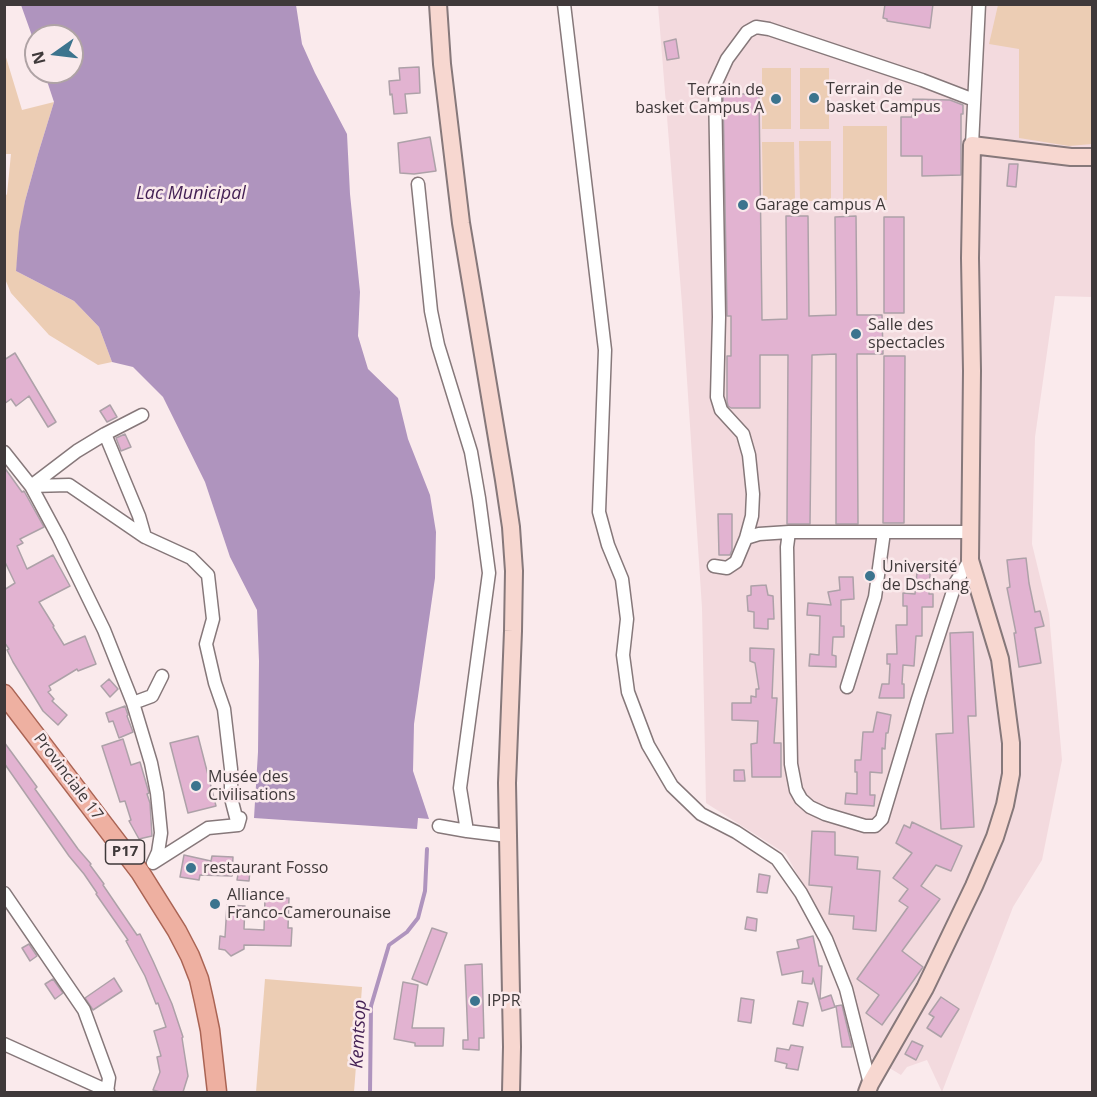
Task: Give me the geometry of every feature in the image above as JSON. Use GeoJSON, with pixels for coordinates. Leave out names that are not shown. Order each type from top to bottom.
{"type":"FeatureCollection","features":[{"type":"Feature","properties":{"kind":"main road","name":"Provinciale 17"},"geometry":{"type":"LineString","coordinates":[[4,694],[146,867],[190,956],[199,980],[210,1030],[217,1092]]}},
{"type":"Feature","properties":{"kind":"street"},"geometry":{"type":"LineString","coordinates":[[438,4],[442,64],[461,223],[511,527],[514,571],[507,783],[511,1092]]}},
{"type":"Feature","properties":{"kind":"street"},"geometry":{"type":"LineString","coordinates":[[564,4],[605,350],[599,512],[608,545],[622,579],[627,619],[623,654],[628,692],[648,745],[672,786],[701,814],[736,832],[777,859],[801,893],[826,939],[846,989],[868,1088]]}},
{"type":"Feature","properties":{"kind":"street"},"geometry":{"type":"LineString","coordinates":[[868,1088],[925,988],[974,886],[995,837],[1005,805],[1011,774],[1011,743],[1000,659],[970,560],[972,371],[970,173],[979,4]]}},
{"type":"Feature","properties":{"kind":"street"},"geometry":{"type":"LineString","coordinates":[[714,567],[727,568],[736,562],[752,516],[753,494],[749,454],[743,434],[721,410],[717,397],[719,317],[715,86],[727,59],[747,32],[756,27],[770,28],[975,100]]}},
{"type":"Feature","properties":{"kind":"street"},"geometry":{"type":"LineString","coordinates":[[972,145],[1092,157]]}},
{"type":"Feature","properties":{"kind":"street"},"geometry":{"type":"LineString","coordinates":[[418,184],[431,312],[438,345],[471,452],[489,573],[460,788],[467,831]]}},
{"type":"Feature","properties":{"kind":"street"},"geometry":{"type":"LineString","coordinates":[[31,486],[77,451],[142,415]]}},
{"type":"Feature","properties":{"kind":"street"},"geometry":{"type":"LineString","coordinates":[[105,434],[140,516],[145,537]]}},
{"type":"Feature","properties":{"kind":"street"},"geometry":{"type":"LineString","coordinates":[[4,452],[31,486],[59,538],[104,630],[133,703],[151,763],[161,833],[158,852],[146,867]]}},
{"type":"Feature","properties":{"kind":"street"},"geometry":{"type":"LineString","coordinates":[[31,486],[69,485],[145,537],[191,558],[208,575],[213,618],[206,644],[224,709],[231,769],[231,798],[240,819],[208,828],[146,867]]}},
{"type":"Feature","properties":{"kind":"street"},"geometry":{"type":"LineString","coordinates":[[789,532],[787,547],[791,764],[796,790],[801,799],[810,807],[865,826],[875,825],[882,819],[956,582],[970,560]]}},
{"type":"Feature","properties":{"kind":"street"},"geometry":{"type":"LineString","coordinates":[[746,538],[759,534],[789,532],[970,532]]}},
{"type":"Feature","properties":{"kind":"street"},"geometry":{"type":"LineString","coordinates":[[847,687],[875,597],[884,532]]}},
{"type":"Feature","properties":{"kind":"street"},"geometry":{"type":"LineString","coordinates":[[133,703],[152,696],[162,676]]}},
{"type":"Feature","properties":{"kind":"street"},"geometry":{"type":"LineString","coordinates":[[439,826],[508,836]]}},
{"type":"Feature","properties":{"kind":"street"},"geometry":{"type":"LineString","coordinates":[[4,893],[84,1010],[109,1078],[108,1092],[4,1044]]}},
{"type":"Feature","properties":{"kind":"shaded area","name":"Université de Dschang"},"geometry":{"type":"Polygon","coordinates":[[[658,5],[1092,5],[1092,297],[1055,296],[1035,437],[1032,544],[1049,614],[1062,760],[1042,860],[1013,907],[942,1092],[927,1060],[907,1067],[901,1075],[868,1055],[849,982],[830,934],[786,854],[706,803],[702,608],[682,304],[658,5]]]}},
{"type":"Feature","properties":{"kind":"shaded area"},"geometry":{"type":"Polygon","coordinates":[[[998,5],[1092,5],[1092,144],[1069,146],[1019,138],[1019,49],[989,44],[998,5]]]}},
{"type":"Feature","properties":{"kind":"shaded area"},"geometry":{"type":"Polygon","coordinates":[[[5,54],[22,110],[54,102],[25,201],[16,271],[74,301],[99,327],[112,362],[98,365],[49,335],[11,293],[5,279],[4,198],[7,194],[11,154],[5,154],[5,54]]]}},
{"type":"Feature","properties":{"kind":"shaded area","name":"Terrain de basket Campus A"},"geometry":{"type":"Polygon","coordinates":[[[762,68],[791,68],[791,129],[762,129],[762,68]]]}},
{"type":"Feature","properties":{"kind":"shaded area","name":"Terrain de basket Campus"},"geometry":{"type":"Polygon","coordinates":[[[800,68],[829,68],[829,129],[800,129],[800,68]]]}},
{"type":"Feature","properties":{"kind":"shaded area"},"geometry":{"type":"Polygon","coordinates":[[[843,126],[887,126],[887,200],[843,200],[843,126]]]}},
{"type":"Feature","properties":{"kind":"shaded area"},"geometry":{"type":"Polygon","coordinates":[[[799,141],[831,141],[831,201],[800,201],[799,141]]]}},
{"type":"Feature","properties":{"kind":"shaded area"},"geometry":{"type":"Polygon","coordinates":[[[762,142],[794,142],[795,202],[763,202],[762,142]]]}},
{"type":"Feature","properties":{"kind":"shaded area"},"geometry":{"type":"Polygon","coordinates":[[[265,979],[362,987],[354,1092],[256,1092],[265,979]]]}},
{"type":"Feature","properties":{"kind":"water","name":"Lac Municipal"},"geometry":{"type":"Polygon","coordinates":[[[21,5],[296,5],[302,44],[347,134],[350,194],[360,292],[358,336],[368,369],[398,398],[408,439],[430,495],[436,532],[435,578],[414,724],[413,771],[429,819],[418,818],[417,829],[254,818],[258,752],[257,610],[230,557],[205,482],[163,397],[133,367],[112,362],[99,327],[74,301],[16,271],[19,232],[25,201],[54,102],[48,84],[84,84],[84,24],[28,24],[21,5]]]}},
{"type":"Feature","properties":{"kind":"building"},"geometry":{"type":"Polygon","coordinates":[[[885,4],[933,4],[930,28],[887,21],[883,18],[885,4]]]}},
{"type":"Feature","properties":{"kind":"building"},"geometry":{"type":"Polygon","coordinates":[[[676,39],[679,58],[667,60],[664,42],[676,39]]]}},
{"type":"Feature","properties":{"kind":"building"},"geometry":{"type":"Polygon","coordinates":[[[419,67],[420,93],[405,94],[407,113],[394,114],[389,81],[400,80],[399,68],[419,67]]]}},
{"type":"Feature","properties":{"kind":"building"},"geometry":{"type":"Polygon","coordinates":[[[723,94],[759,94],[762,320],[787,319],[786,216],[808,216],[809,316],[836,315],[835,217],[856,216],[857,315],[882,315],[883,354],[857,354],[858,524],[836,524],[836,354],[812,355],[810,524],[787,524],[788,355],[760,355],[760,408],[731,408],[728,406],[727,356],[731,356],[731,316],[727,316],[723,94]]]}},
{"type":"Feature","properties":{"kind":"building"},"geometry":{"type":"Polygon","coordinates":[[[913,99],[950,100],[963,105],[961,175],[922,176],[922,156],[901,156],[901,117],[912,117],[913,99]]]}},
{"type":"Feature","properties":{"kind":"building"},"geometry":{"type":"Polygon","coordinates":[[[430,137],[436,171],[400,173],[398,143],[430,137]]]}},
{"type":"Feature","properties":{"kind":"building"},"geometry":{"type":"Polygon","coordinates":[[[1009,164],[1018,164],[1016,187],[1007,186],[1009,164]]]}},
{"type":"Feature","properties":{"kind":"building"},"geometry":{"type":"Polygon","coordinates":[[[884,217],[904,217],[904,313],[884,313],[884,217]]]}},
{"type":"Feature","properties":{"kind":"building"},"geometry":{"type":"Polygon","coordinates":[[[15,353],[56,422],[48,427],[29,396],[16,406],[11,399],[4,404],[4,360],[15,353]]]}},
{"type":"Feature","properties":{"kind":"building"},"geometry":{"type":"Polygon","coordinates":[[[884,356],[905,356],[904,523],[883,523],[884,356]]]}},
{"type":"Feature","properties":{"kind":"building"},"geometry":{"type":"Polygon","coordinates":[[[110,405],[117,417],[107,422],[100,411],[110,405]]]}},
{"type":"Feature","properties":{"kind":"building"},"geometry":{"type":"Polygon","coordinates":[[[125,434],[131,447],[121,451],[116,438],[125,434]]]}},
{"type":"Feature","properties":{"kind":"building"},"geometry":{"type":"Polygon","coordinates":[[[4,467],[22,492],[24,491],[44,527],[20,539],[23,543],[17,546],[27,569],[53,555],[70,586],[39,602],[64,645],[85,636],[96,664],[78,671],[77,669],[49,686],[51,690],[48,692],[54,699],[52,701],[67,715],[58,725],[43,711],[13,662],[4,642],[4,590],[15,583],[4,560],[4,467]]]}},
{"type":"Feature","properties":{"kind":"building"},"geometry":{"type":"Polygon","coordinates":[[[718,514],[732,514],[730,555],[719,555],[718,514]]]}},
{"type":"Feature","properties":{"kind":"building"},"geometry":{"type":"Polygon","coordinates":[[[1026,558],[1035,612],[1040,611],[1044,626],[1035,628],[1041,663],[1019,667],[1014,633],[1016,633],[1007,588],[1010,587],[1007,560],[1026,558]]]}},
{"type":"Feature","properties":{"kind":"building"},"geometry":{"type":"Polygon","coordinates":[[[917,572],[930,574],[929,594],[933,594],[933,607],[922,607],[922,636],[916,636],[914,666],[903,665],[904,698],[879,698],[882,684],[889,684],[890,664],[887,664],[887,654],[897,654],[896,625],[907,625],[907,606],[903,606],[903,593],[915,594],[917,572]]]}},
{"type":"Feature","properties":{"kind":"building"},"geometry":{"type":"Polygon","coordinates":[[[839,577],[853,577],[854,599],[841,600],[841,626],[844,626],[844,637],[833,637],[832,655],[836,656],[836,667],[809,666],[810,654],[819,655],[820,616],[807,615],[808,603],[831,605],[828,592],[840,590],[839,577]]]}},
{"type":"Feature","properties":{"kind":"building"},"geometry":{"type":"Polygon","coordinates":[[[766,585],[768,595],[773,596],[774,619],[768,619],[768,629],[754,628],[754,612],[748,611],[747,596],[751,595],[751,586],[766,585]]]}},
{"type":"Feature","properties":{"kind":"building"},"geometry":{"type":"Polygon","coordinates":[[[973,632],[976,716],[968,716],[974,827],[941,829],[936,734],[953,733],[950,633],[973,632]]]}},
{"type":"Feature","properties":{"kind":"building"},"geometry":{"type":"Polygon","coordinates":[[[750,648],[774,649],[772,698],[777,698],[774,743],[781,743],[781,777],[752,777],[751,744],[757,743],[758,721],[732,720],[732,703],[751,703],[751,696],[756,697],[756,689],[759,689],[755,663],[750,661],[750,648]]]}},
{"type":"Feature","properties":{"kind":"building"},"geometry":{"type":"Polygon","coordinates":[[[109,679],[118,689],[110,697],[101,686],[109,679]]]}},
{"type":"Feature","properties":{"kind":"building"},"geometry":{"type":"Polygon","coordinates":[[[125,706],[133,732],[119,738],[113,721],[109,722],[106,713],[125,706]]]}},
{"type":"Feature","properties":{"kind":"building"},"geometry":{"type":"Polygon","coordinates":[[[877,712],[891,715],[885,749],[882,748],[882,773],[870,772],[870,795],[875,795],[874,806],[845,804],[846,793],[857,794],[855,760],[861,760],[863,732],[873,732],[877,712]]]}},
{"type":"Feature","properties":{"kind":"building","name":"Musée des Civilisations"},"geometry":{"type":"Polygon","coordinates":[[[198,736],[216,806],[188,813],[170,743],[198,736]]]}},
{"type":"Feature","properties":{"kind":"building"},"geometry":{"type":"Polygon","coordinates":[[[123,739],[131,765],[140,762],[149,793],[147,794],[150,803],[152,836],[139,839],[129,821],[131,820],[125,801],[120,802],[102,746],[123,739]]]}},
{"type":"Feature","properties":{"kind":"building"},"geometry":{"type":"Polygon","coordinates":[[[4,742],[37,787],[35,789],[91,864],[137,935],[140,934],[172,1004],[183,1037],[188,1076],[183,1092],[153,1090],[160,1072],[157,1057],[161,1056],[154,1031],[166,1027],[158,1003],[156,1004],[145,976],[126,941],[128,940],[84,874],[4,763],[4,742]]]}},
{"type":"Feature","properties":{"kind":"building"},"geometry":{"type":"Polygon","coordinates":[[[734,770],[744,770],[745,781],[734,781],[734,770]]]}},
{"type":"Feature","properties":{"kind":"building"},"geometry":{"type":"Polygon","coordinates":[[[912,822],[962,846],[951,871],[936,865],[921,886],[940,899],[902,951],[923,967],[882,1025],[866,1013],[879,995],[857,979],[908,907],[899,901],[908,889],[893,878],[912,853],[896,843],[904,825],[910,828],[912,822]]]}},
{"type":"Feature","properties":{"kind":"building"},"geometry":{"type":"Polygon","coordinates":[[[812,831],[835,832],[835,855],[858,857],[857,869],[880,871],[876,931],[853,929],[854,916],[829,914],[832,887],[809,885],[812,831]]]}},
{"type":"Feature","properties":{"kind":"building"},"geometry":{"type":"Polygon","coordinates":[[[184,855],[211,861],[212,856],[233,857],[232,876],[200,875],[199,880],[180,877],[184,855]]]}},
{"type":"Feature","properties":{"kind":"building"},"geometry":{"type":"Polygon","coordinates":[[[239,869],[250,870],[249,881],[237,880],[239,869]]]}},
{"type":"Feature","properties":{"kind":"building"},"geometry":{"type":"Polygon","coordinates":[[[759,874],[770,876],[767,893],[757,892],[759,874]]]}},
{"type":"Feature","properties":{"kind":"building"},"geometry":{"type":"Polygon","coordinates":[[[265,898],[289,898],[288,928],[292,928],[291,946],[244,945],[244,949],[231,956],[225,950],[219,949],[220,936],[225,937],[227,905],[245,906],[244,929],[264,930],[265,898]]]}},
{"type":"Feature","properties":{"kind":"building"},"geometry":{"type":"Polygon","coordinates":[[[747,917],[757,919],[756,931],[745,929],[747,917]]]}},
{"type":"Feature","properties":{"kind":"building"},"geometry":{"type":"Polygon","coordinates":[[[432,928],[447,933],[427,985],[412,979],[432,928]]]}},
{"type":"Feature","properties":{"kind":"building"},"geometry":{"type":"Polygon","coordinates":[[[813,936],[819,966],[822,966],[820,999],[831,995],[835,1007],[822,1011],[813,978],[812,984],[802,983],[803,971],[782,975],[777,952],[799,948],[797,940],[813,936]]]}},
{"type":"Feature","properties":{"kind":"building"},"geometry":{"type":"Polygon","coordinates":[[[29,944],[37,956],[30,961],[22,948],[29,944]]]}},
{"type":"Feature","properties":{"kind":"building","name":"IPPR"},"geometry":{"type":"Polygon","coordinates":[[[482,964],[484,1038],[479,1038],[479,1050],[463,1049],[463,1040],[468,1040],[465,965],[482,964]]]}},
{"type":"Feature","properties":{"kind":"building"},"geometry":{"type":"Polygon","coordinates":[[[114,978],[122,991],[93,1010],[85,998],[114,978]]]}},
{"type":"Feature","properties":{"kind":"building"},"geometry":{"type":"Polygon","coordinates":[[[53,979],[63,993],[55,999],[45,984],[53,979]]]}},
{"type":"Feature","properties":{"kind":"building"},"geometry":{"type":"Polygon","coordinates":[[[403,982],[418,985],[412,1028],[444,1028],[443,1046],[415,1046],[415,1043],[394,1039],[403,982]]]}},
{"type":"Feature","properties":{"kind":"building"},"geometry":{"type":"Polygon","coordinates":[[[941,997],[959,1009],[941,1037],[927,1028],[934,1017],[929,1014],[941,997]]]}},
{"type":"Feature","properties":{"kind":"building"},"geometry":{"type":"Polygon","coordinates":[[[741,998],[754,1000],[751,1023],[738,1021],[741,998]]]}},
{"type":"Feature","properties":{"kind":"building"},"geometry":{"type":"Polygon","coordinates":[[[798,1001],[808,1003],[803,1026],[793,1024],[798,1001]]]}},
{"type":"Feature","properties":{"kind":"building"},"geometry":{"type":"Polygon","coordinates":[[[842,1005],[852,1047],[842,1047],[836,1006],[842,1005]]]}},
{"type":"Feature","properties":{"kind":"building"},"geometry":{"type":"Polygon","coordinates":[[[912,1041],[923,1046],[916,1060],[905,1054],[912,1041]]]}},
{"type":"Feature","properties":{"kind":"building"},"geometry":{"type":"Polygon","coordinates":[[[791,1045],[803,1047],[798,1070],[786,1068],[787,1064],[775,1061],[777,1048],[789,1050],[791,1045]]]}},
{"type":"Feature","properties":{"kind":"waterway","name":"Kemtsop"},"geometry":{"type":"LineString","coordinates":[[370,1092],[371,1006],[389,945],[407,932],[418,918],[425,891],[427,849]]}},
{"type":"Feature","properties":{"kind":"place","name":"Terrain de basket Campus"},"geometry":{"type":"Point","coordinates":[814,98]}},
{"type":"Feature","properties":{"kind":"place","name":"Terrain de basket Campus A"},"geometry":{"type":"Point","coordinates":[776,99]}},
{"type":"Feature","properties":{"kind":"place","name":"Garage campus A"},"geometry":{"type":"Point","coordinates":[743,205]}},
{"type":"Feature","properties":{"kind":"place","name":"Salle des spectacles"},"geometry":{"type":"Point","coordinates":[856,334]}},
{"type":"Feature","properties":{"kind":"place","name":"Université de Dschang"},"geometry":{"type":"Point","coordinates":[870,576]}},
{"type":"Feature","properties":{"kind":"place","name":"Musée des Civilisations"},"geometry":{"type":"Point","coordinates":[196,786]}},
{"type":"Feature","properties":{"kind":"place","name":"restaurant Fosso"},"geometry":{"type":"Point","coordinates":[191,868]}},
{"type":"Feature","properties":{"kind":"place","name":"Alliance Franco-Camerounaise"},"geometry":{"type":"Point","coordinates":[215,904]}},
{"type":"Feature","properties":{"kind":"place","name":"IPPR"},"geometry":{"type":"Point","coordinates":[475,1001]}}]}
